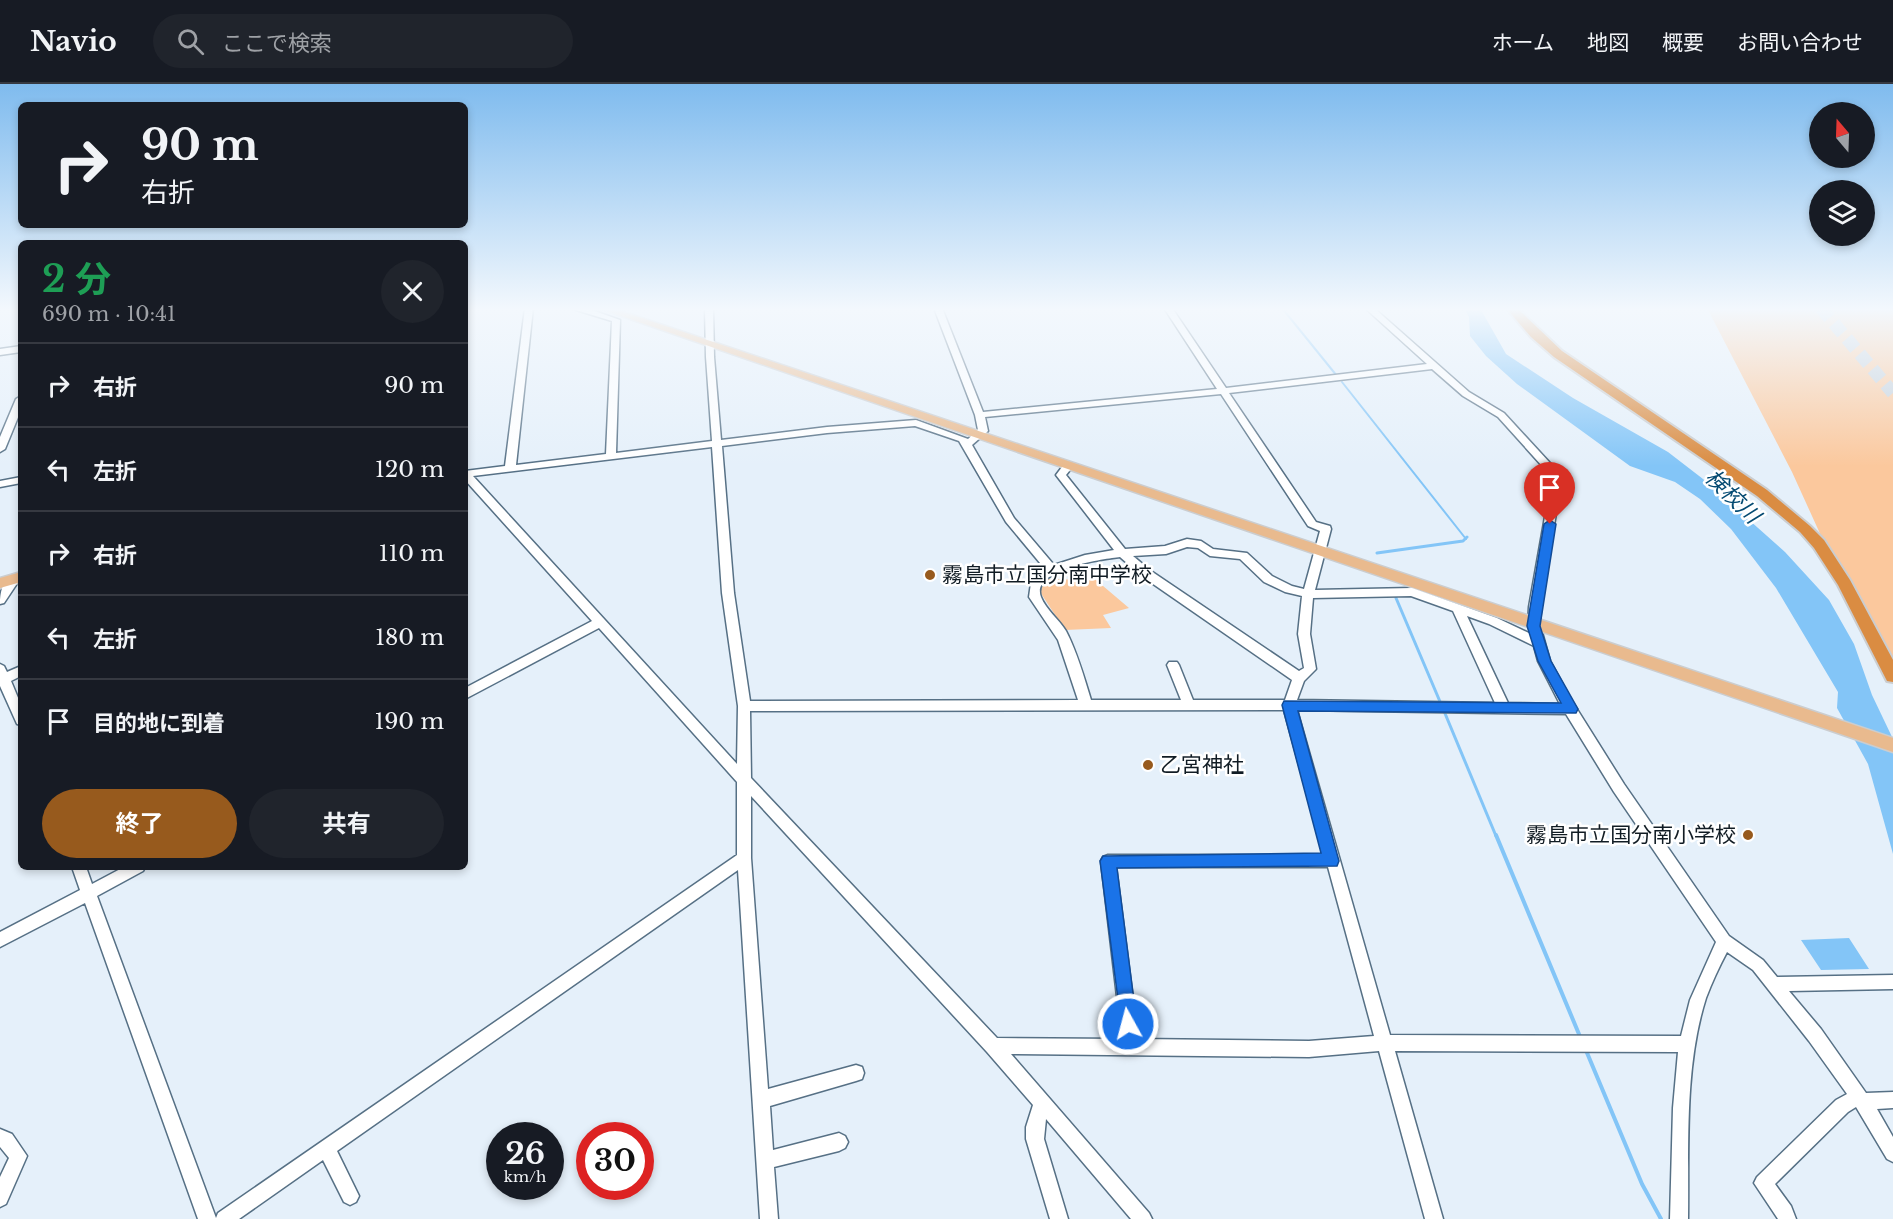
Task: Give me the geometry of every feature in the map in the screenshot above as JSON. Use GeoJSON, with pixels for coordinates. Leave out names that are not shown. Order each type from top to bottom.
{"type":"FeatureCollection","features":[{"type":"Feature","properties":{"kind":"highway"},"geometry":{"type":"LineString","coordinates":[[1568,361],[1762,493],[1804,528],[1841,577],[1893,676]]}},
{"type":"Feature","properties":{"kind":"main road"},"geometry":{"type":"LineString","coordinates":[[760,361],[1534,626],[1893,745]]}},
{"type":"Feature","properties":{"kind":"street"},"geometry":{"type":"LineString","coordinates":[[510,469],[523,361]]}},
{"type":"Feature","properties":{"kind":"street"},"geometry":{"type":"LineString","coordinates":[[611,457],[615,361]]}},
{"type":"Feature","properties":{"kind":"street"},"geometry":{"type":"LineString","coordinates":[[711,361],[728,593],[744,706],[746,782],[744,858],[769,1219]]}},
{"type":"Feature","properties":{"kind":"street"},"geometry":{"type":"LineString","coordinates":[[959,361],[980,415],[983,431],[967,444]]}},
{"type":"Feature","properties":{"kind":"street"},"geometry":{"type":"LineString","coordinates":[[1202,361],[1311,524],[1326,530],[1302,627],[1303,650],[1310,669],[1299,678],[1289,705],[1331,861],[1434,1219]]}},
{"type":"Feature","properties":{"kind":"street"},"geometry":{"type":"LineString","coordinates":[[1428,361],[1466,394],[1501,415],[1557,476],[1534,626],[1544,661],[1571,709],[1619,788],[1724,941],[1752,960],[1775,984],[1860,1099],[1893,1153]]}},
{"type":"Feature","properties":{"kind":"street"},"geometry":{"type":"LineString","coordinates":[[980,415],[1222,392],[1434,366]]}},
{"type":"Feature","properties":{"kind":"street"},"geometry":{"type":"LineString","coordinates":[[0,449],[18,406]]}},
{"type":"Feature","properties":{"kind":"street"},"geometry":{"type":"LineString","coordinates":[[468,474],[827,429],[916,423],[963,439],[1010,520],[1051,569]]}},
{"type":"Feature","properties":{"kind":"street"},"geometry":{"type":"LineString","coordinates":[[1069,465],[1061,475],[1122,553],[1147,574],[1299,678]]}},
{"type":"Feature","properties":{"kind":"street"},"geometry":{"type":"LineString","coordinates":[[468,477],[599,623],[993,1046],[1143,1219]]}},
{"type":"Feature","properties":{"kind":"street"},"geometry":{"type":"LineString","coordinates":[[0,484],[18,481]]}},
{"type":"Feature","properties":{"kind":"street"},"geometry":{"type":"LineString","coordinates":[[1086,706],[1060,630],[1034,593],[1037,585],[1051,569],[1085,559],[1122,553],[1166,550],[1187,543],[1201,545],[1210,552],[1243,556],[1268,579],[1289,589],[1309,594],[1412,592],[1493,621],[1538,643]]}},
{"type":"Feature","properties":{"kind":"street"},"geometry":{"type":"LineString","coordinates":[[0,600],[12,580]]}},
{"type":"Feature","properties":{"kind":"street"},"geometry":{"type":"LineString","coordinates":[[1458,610],[1504,708]]}},
{"type":"Feature","properties":{"kind":"street"},"geometry":{"type":"LineString","coordinates":[[468,692],[599,623]]}},
{"type":"Feature","properties":{"kind":"street"},"geometry":{"type":"LineString","coordinates":[[1173,665],[1189,705]]}},
{"type":"Feature","properties":{"kind":"street"},"geometry":{"type":"LineString","coordinates":[[18,672],[2,676],[18,713]]}},
{"type":"Feature","properties":{"kind":"street"},"geometry":{"type":"LineString","coordinates":[[744,706],[1289,705],[1571,709]]}},
{"type":"Feature","properties":{"kind":"street"},"geometry":{"type":"LineString","coordinates":[[224,1219],[744,858]]}},
{"type":"Feature","properties":{"kind":"street"},"geometry":{"type":"LineString","coordinates":[[1131,1047],[1108,861],[1331,861]]}},
{"type":"Feature","properties":{"kind":"street"},"geometry":{"type":"LineString","coordinates":[[80,870],[207,1219]]}},
{"type":"Feature","properties":{"kind":"street"},"geometry":{"type":"LineString","coordinates":[[0,940],[132,870]]}},
{"type":"Feature","properties":{"kind":"street"},"geometry":{"type":"LineString","coordinates":[[1679,1219],[1684,1083],[1689,1044],[1698,1001],[1724,941]]}},
{"type":"Feature","properties":{"kind":"street"},"geometry":{"type":"LineString","coordinates":[[1775,984],[1893,982]]}},
{"type":"Feature","properties":{"kind":"street"},"geometry":{"type":"LineString","coordinates":[[993,1046],[1309,1049],[1384,1043],[1689,1044]]}},
{"type":"Feature","properties":{"kind":"street"},"geometry":{"type":"LineString","coordinates":[[760,1100],[856,1073]]}},
{"type":"Feature","properties":{"kind":"street"},"geometry":{"type":"LineString","coordinates":[[1787,1219],[1785,1212],[1763,1183],[1842,1106],[1860,1099],[1893,1100]]}},
{"type":"Feature","properties":{"kind":"street"},"geometry":{"type":"LineString","coordinates":[[1042,1102],[1035,1127],[1035,1139],[1059,1219]]}},
{"type":"Feature","properties":{"kind":"street"},"geometry":{"type":"LineString","coordinates":[[0,1138],[6,1140],[18,1156],[0,1198]]}},
{"type":"Feature","properties":{"kind":"street"},"geometry":{"type":"LineString","coordinates":[[764,1161],[839,1142]]}},
{"type":"Feature","properties":{"kind":"street"},"geometry":{"type":"LineString","coordinates":[[326,1148],[350,1196]]}},
{"type":"Feature","properties":{"kind":"shaded area"},"geometry":{"type":"Polygon","coordinates":[[[1734,361],[1893,361],[1893,667],[1837,571],[1792,472],[1734,361]]]}},
{"type":"Feature","properties":{"kind":"shaded area"},"geometry":{"type":"Polygon","coordinates":[[[1046,579],[1096,580],[1129,608],[1103,615],[1111,628],[1065,630],[1040,592],[1046,579]]]}},
{"type":"Feature","properties":{"kind":"water"},"geometry":{"type":"Polygon","coordinates":[[[1491,361],[1517,361],[1573,398],[1668,452],[1703,479],[1785,552],[1829,600],[1854,644],[1872,695],[1893,739],[1893,854],[1868,764],[1837,708],[1838,692],[1776,588],[1731,529],[1700,499],[1675,482],[1630,466],[1517,384],[1491,361]]]}},
{"type":"Feature","properties":{"kind":"water"},"geometry":{"type":"Polygon","coordinates":[[[1849,938],[1869,969],[1821,970],[1801,940],[1849,938]]]}},
{"type":"Feature","properties":{"kind":"waterway"},"geometry":{"type":"LineString","coordinates":[[1325,361],[1337,376]]}},
{"type":"Feature","properties":{"kind":"waterway"},"geometry":{"type":"LineString","coordinates":[[1342,382],[1466,538]]}},
{"type":"Feature","properties":{"kind":"waterway"},"geometry":{"type":"LineString","coordinates":[[1377,553],[1463,541],[1466,538]]}},
{"type":"Feature","properties":{"kind":"waterway"},"geometry":{"type":"LineString","coordinates":[[1396,598],[1441,704]]}},
{"type":"Feature","properties":{"kind":"waterway"},"geometry":{"type":"LineString","coordinates":[[1444,711],[1496,836]]}},
{"type":"Feature","properties":{"kind":"waterway"},"geometry":{"type":"LineString","coordinates":[[1496,835],[1581,1039]]}},
{"type":"Feature","properties":{"kind":"waterway"},"geometry":{"type":"LineString","coordinates":[[1585,1048],[1642,1184],[1661,1219]]}},
{"type":"Feature","properties":{"kind":"tunnel"},"geometry":{"type":"LineString","coordinates":[[1866,361],[1893,393]]}},
{"type":"Feature","properties":{"kind":"place","name":"霧島市立国分南中学校"},"geometry":{"type":"Point","coordinates":[930,575]}},
{"type":"Feature","properties":{"kind":"place","name":"乙宮神社"},"geometry":{"type":"Point","coordinates":[1148,765]}},
{"type":"Feature","properties":{"kind":"place","name":"霧島市立国分南小学校"},"geometry":{"type":"Point","coordinates":[1748,835]}},
{"type":"Feature","properties":{"kind":"route"},"geometry":{"type":"LineString","coordinates":[[1128,1024],[1108,861],[1331,861],[1289,705],[1571,709],[1544,661],[1534,626],[1535,608],[1550,524]]}},
{"type":"Feature","properties":{"kind":"water label","name":"検校川"},"geometry":{"type":"Point","coordinates":[1733,496]}}]}
